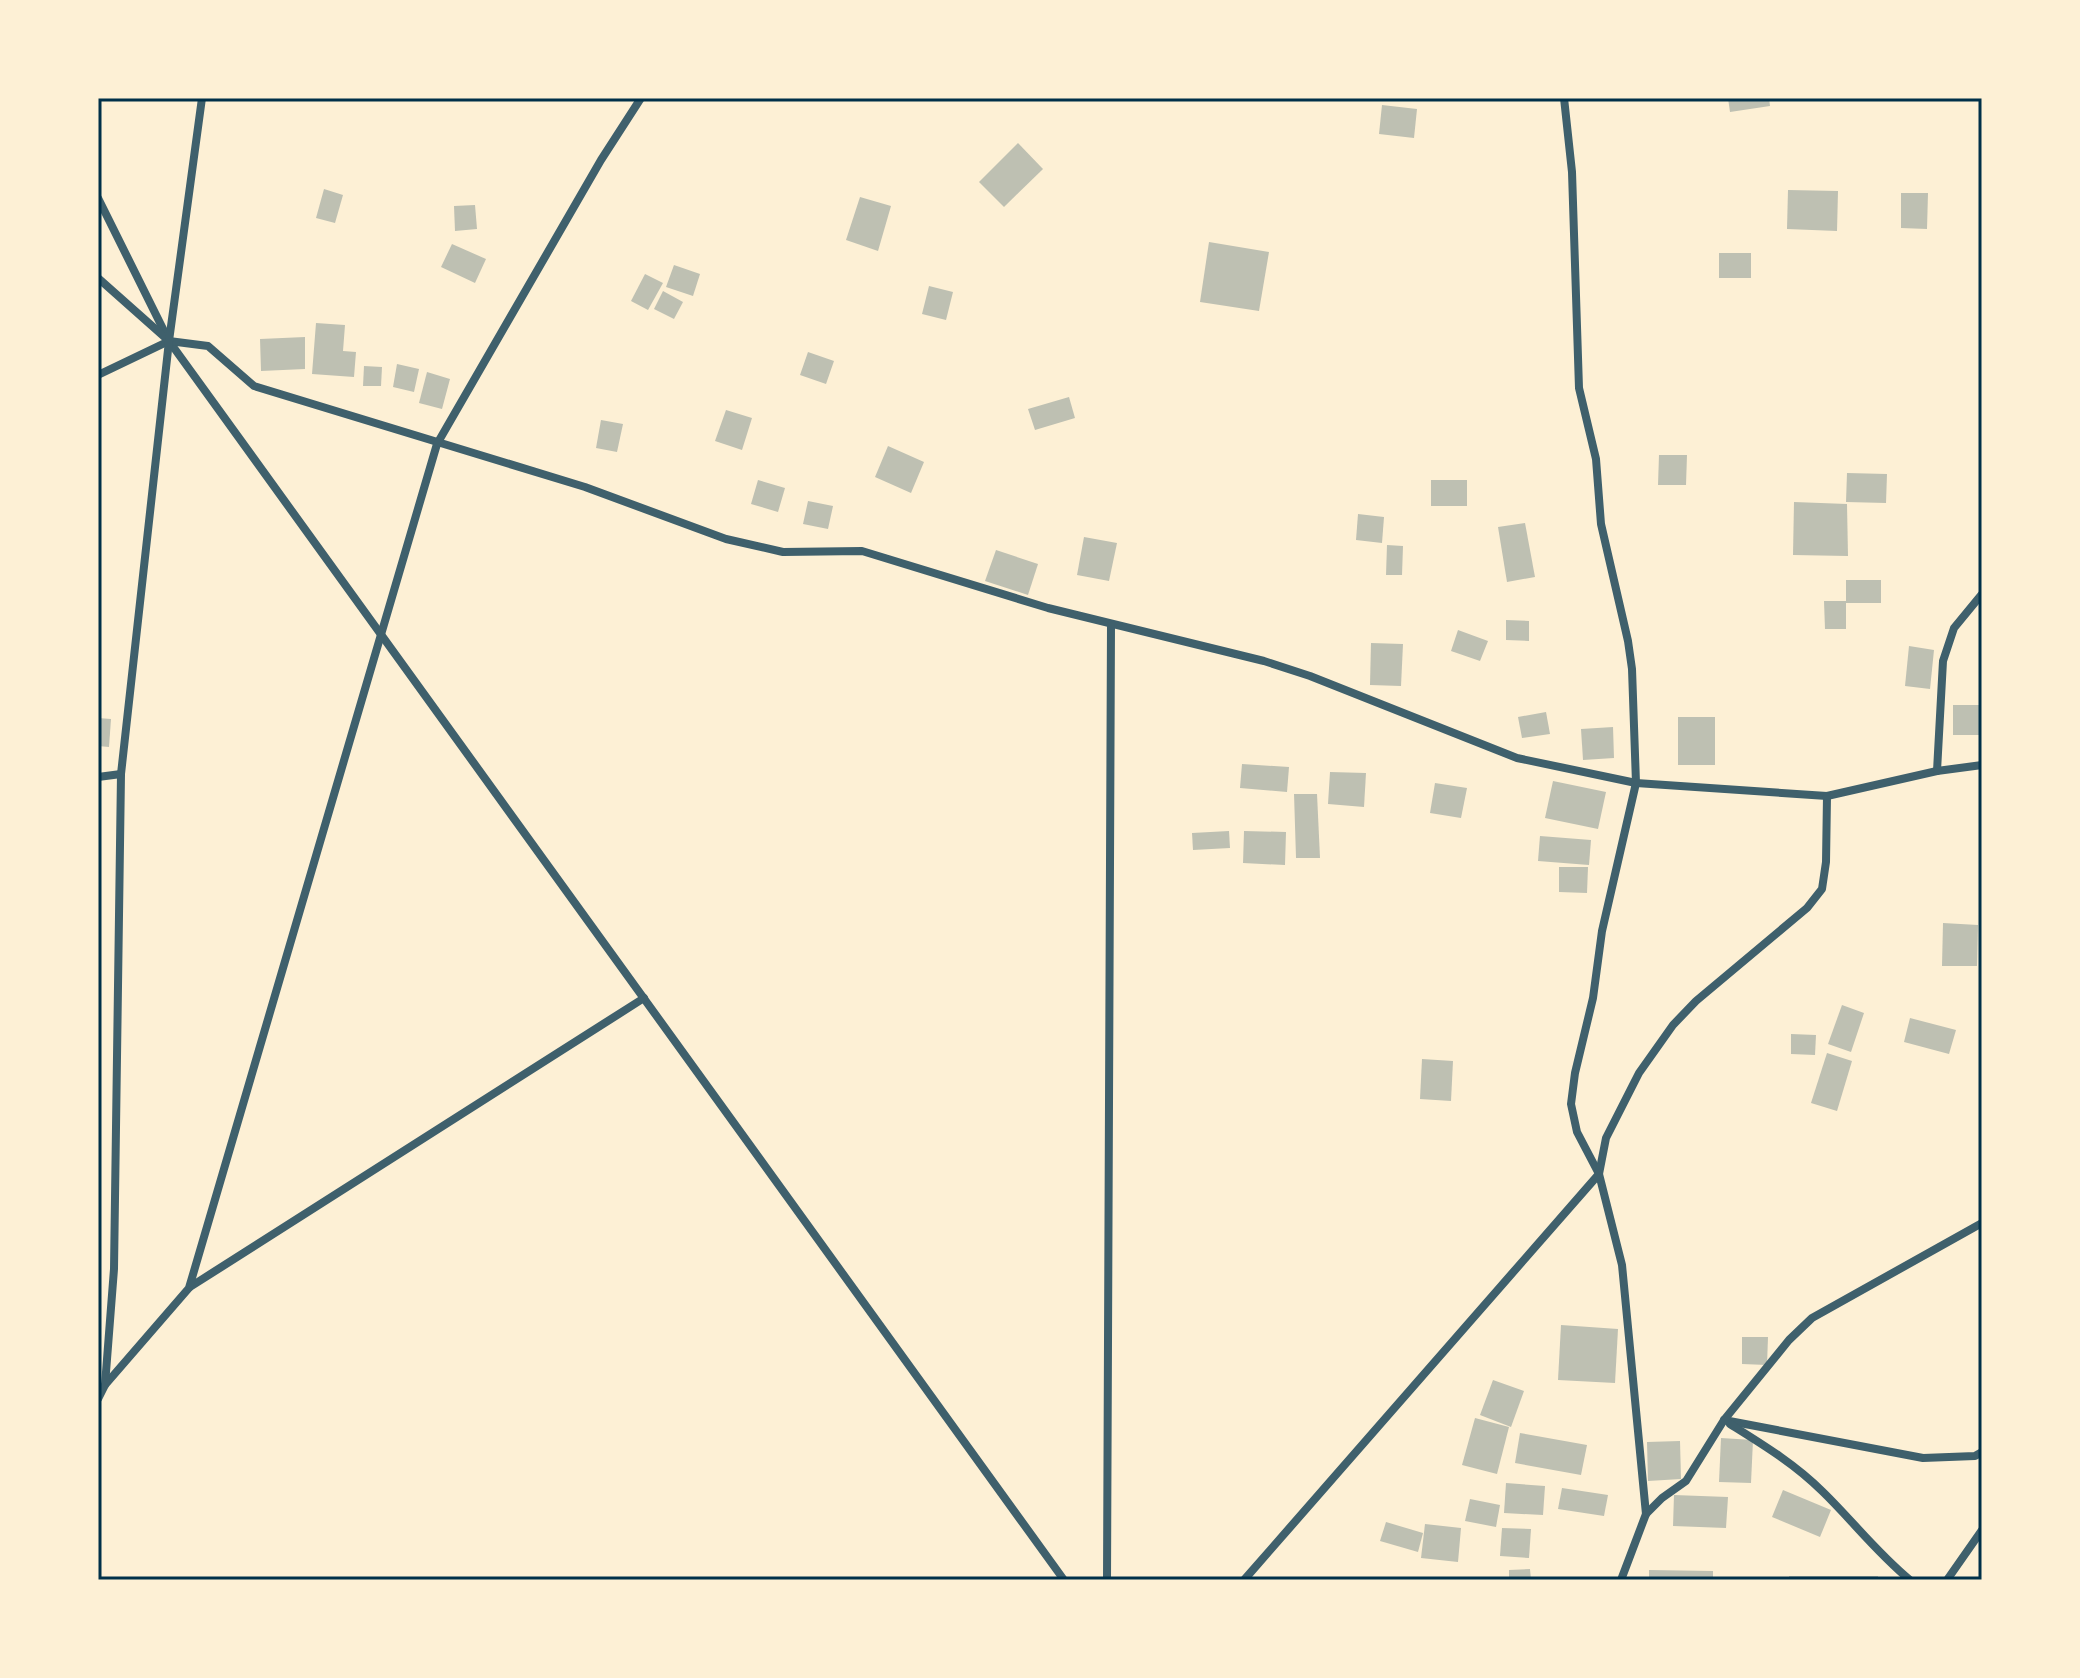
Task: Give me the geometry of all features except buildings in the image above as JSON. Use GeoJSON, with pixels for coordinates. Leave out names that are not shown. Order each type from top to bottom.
{"type":"FeatureCollection","features":[{"type":"Feature","properties":{"kind":"street"},"geometry":{"type":"LineString","coordinates":[[105,1385],[114,1269],[121,774],[169,341],[202,98]]}},
{"type":"Feature","properties":{"kind":"street"},"geometry":{"type":"LineString","coordinates":[[189,1288],[437,444],[601,160],[641,98]]}},
{"type":"Feature","properties":{"kind":"street"},"geometry":{"type":"LineString","coordinates":[[1564,98],[1572,172],[1579,388],[1596,459],[1601,524],[1628,641],[1632,669],[1636,783],[1602,931],[1593,998],[1571,1104],[1577,1132],[1599,1174],[1622,1265],[1646,1514]]}},
{"type":"Feature","properties":{"kind":"street"},"geometry":{"type":"LineString","coordinates":[[98,198],[169,341],[1064,1580]]}},
{"type":"Feature","properties":{"kind":"street"},"geometry":{"type":"LineString","coordinates":[[98,278],[169,341]]}},
{"type":"Feature","properties":{"kind":"street"},"geometry":{"type":"LineString","coordinates":[[98,375],[169,341],[208,346],[254,386],[585,487],[726,539],[783,552],[862,551],[1048,608],[1264,661],[1517,758],[1636,783],[1827,796],[1937,771],[1982,765]]}},
{"type":"Feature","properties":{"kind":"street"},"geometry":{"type":"LineString","coordinates":[[1937,771],[1943,661],[1954,628],[1982,594]]}},
{"type":"Feature","properties":{"kind":"street"},"geometry":{"type":"LineString","coordinates":[[1107,1580],[1111,624]]}},
{"type":"Feature","properties":{"kind":"street"},"geometry":{"type":"LineString","coordinates":[[98,777],[121,774]]}},
{"type":"Feature","properties":{"kind":"street"},"geometry":{"type":"LineString","coordinates":[[1244,1580],[1599,1174],[1606,1138],[1639,1073],[1673,1025],[1696,1001],[1807,908],[1822,889],[1826,862],[1827,796]]}},
{"type":"Feature","properties":{"kind":"street"},"geometry":{"type":"LineString","coordinates":[[98,1399],[105,1385],[189,1288],[644,998]]}},
{"type":"Feature","properties":{"kind":"street"},"geometry":{"type":"LineString","coordinates":[[1621,1580],[1646,1514],[1686,1481],[1724,1420],[1789,1340],[1812,1318],[1982,1223]]}},
{"type":"Feature","properties":{"kind":"street"},"geometry":{"type":"LineString","coordinates":[[1724,1420],[1923,1458],[1975,1456],[1982,1452]]}},
{"type":"Feature","properties":{"kind":"street"},"geometry":{"type":"LineString","coordinates":[[1724,1420],[1769,1448],[1820,1489],[1885,1560],[1910,1580]]}},
{"type":"Feature","properties":{"kind":"street"},"geometry":{"type":"LineString","coordinates":[[1947,1580],[1982,1530]]}}]}
